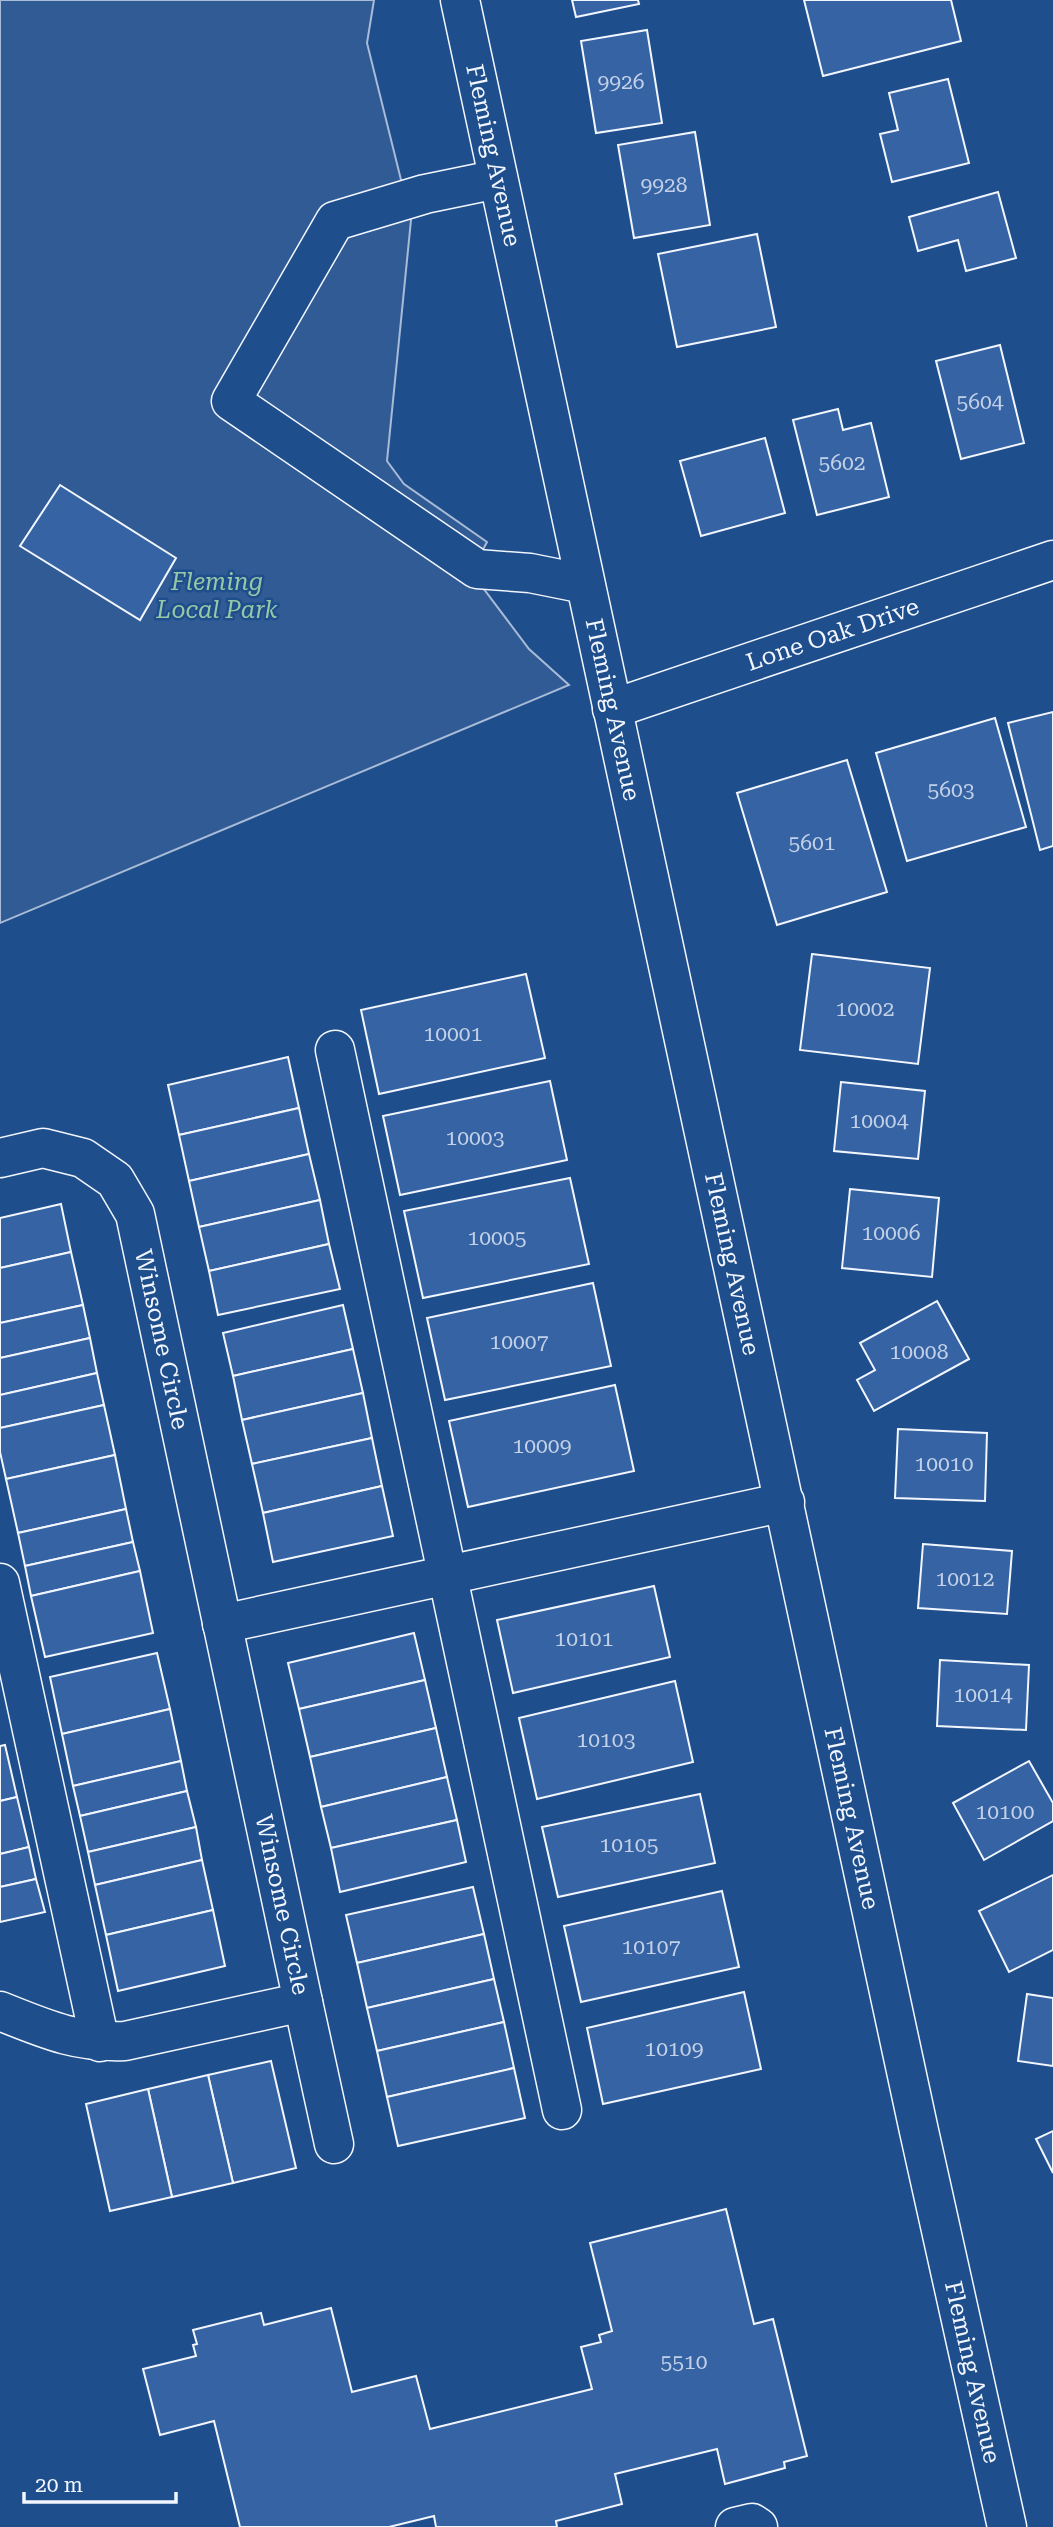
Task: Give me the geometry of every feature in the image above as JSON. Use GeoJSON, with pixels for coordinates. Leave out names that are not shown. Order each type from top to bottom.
{"type":"FeatureCollection","features":[{"type":"Feature","properties":{"kind":"street","name":"Fleming Avenue"},"geometry":{"type":"LineString","coordinates":[[460,0],[913,2103],[1007,2527]]}},
{"type":"Feature","properties":{"kind":"street"},"geometry":{"type":"LineString","coordinates":[[498,179],[425,194],[335,221],[231,401],[477,569],[530,573],[586,584]]}},
{"type":"Feature","properties":{"kind":"street","name":"Lone Oak Drive"},"geometry":{"type":"LineString","coordinates":[[612,709],[1053,560]]}},
{"type":"Feature","properties":{"kind":"street"},"geometry":{"type":"LineString","coordinates":[[335,1050],[562,2110]]}},
{"type":"Feature","properties":{"kind":"street","name":"Winsome Circle"},"geometry":{"type":"LineString","coordinates":[[0,1158],[43,1148],[83,1158],[115,1180],[135,1214],[303,2002],[125,2040],[100,2042],[57,2034],[0,2011]]}},
{"type":"Feature","properties":{"kind":"street"},"geometry":{"type":"LineString","coordinates":[[222,1624],[785,1502]]}},
{"type":"Feature","properties":{"kind":"street"},"geometry":{"type":"LineString","coordinates":[[0,1583],[100,2042]]}},
{"type":"Feature","properties":{"kind":"street"},"geometry":{"type":"LineString","coordinates":[[303,2002],[334,2144]]}},
{"type":"Feature","properties":{"kind":"street"},"geometry":{"type":"LineString","coordinates":[[735,2527],[751,2523],[758,2527]]}},
{"type":"Feature","properties":{"kind":"shaded area","name":"Fleming Local Park"},"geometry":{"type":"Polygon","coordinates":[[[0,0],[374,0],[367,43],[411,220],[387,461],[404,484],[487,542],[471,572],[529,649],[569,685],[0,923],[0,0]]]}},
{"type":"Feature","properties":{"kind":"building"},"geometry":{"type":"Polygon","coordinates":[[[572,0],[638,0],[639,4],[576,17],[572,0]]]}},
{"type":"Feature","properties":{"kind":"building"},"geometry":{"type":"Polygon","coordinates":[[[804,0],[951,0],[961,41],[823,76],[804,0]]]}},
{"type":"Feature","properties":{"kind":"building"},"geometry":{"type":"Polygon","coordinates":[[[647,30],[662,123],[596,133],[581,41],[647,30]]]}},
{"type":"Feature","properties":{"kind":"building"},"geometry":{"type":"Polygon","coordinates":[[[948,79],[969,163],[892,182],[880,134],[898,130],[889,93],[948,79]]]}},
{"type":"Feature","properties":{"kind":"building"},"geometry":{"type":"Polygon","coordinates":[[[695,132],[710,225],[634,238],[618,145],[695,132]]]}},
{"type":"Feature","properties":{"kind":"building"},"geometry":{"type":"Polygon","coordinates":[[[998,192],[1016,258],[966,271],[958,240],[918,251],[909,217],[998,192]]]}},
{"type":"Feature","properties":{"kind":"building"},"geometry":{"type":"Polygon","coordinates":[[[757,234],[776,327],[677,347],[658,254],[757,234]]]}},
{"type":"Feature","properties":{"kind":"building"},"geometry":{"type":"Polygon","coordinates":[[[1000,345],[1024,443],[961,459],[936,361],[1000,345]]]}},
{"type":"Feature","properties":{"kind":"building"},"geometry":{"type":"Polygon","coordinates":[[[838,409],[843,430],[871,423],[889,497],[817,515],[793,420],[838,409]]]}},
{"type":"Feature","properties":{"kind":"building"},"geometry":{"type":"Polygon","coordinates":[[[765,438],[785,513],[701,536],[680,461],[765,438]]]}},
{"type":"Feature","properties":{"kind":"building"},"geometry":{"type":"Polygon","coordinates":[[[60,485],[176,558],[140,620],[20,546],[60,485]]]}},
{"type":"Feature","properties":{"kind":"building"},"geometry":{"type":"Polygon","coordinates":[[[1053,712],[1053,846],[1040,850],[1008,723],[1053,712]]]}},
{"type":"Feature","properties":{"kind":"building"},"geometry":{"type":"Polygon","coordinates":[[[995,718],[1026,827],[907,861],[876,753],[995,718]]]}},
{"type":"Feature","properties":{"kind":"building"},"geometry":{"type":"Polygon","coordinates":[[[847,760],[887,892],[777,925],[737,793],[847,760]]]}},
{"type":"Feature","properties":{"kind":"building"},"geometry":{"type":"Polygon","coordinates":[[[812,954],[930,968],[918,1064],[800,1050],[812,954]]]}},
{"type":"Feature","properties":{"kind":"building"},"geometry":{"type":"Polygon","coordinates":[[[526,974],[545,1058],[379,1094],[361,1010],[526,974]]]}},
{"type":"Feature","properties":{"kind":"building"},"geometry":{"type":"Polygon","coordinates":[[[288,1057],[299,1108],[179,1135],[168,1085],[288,1057]]]}},
{"type":"Feature","properties":{"kind":"building"},"geometry":{"type":"Polygon","coordinates":[[[550,1081],[567,1160],[400,1195],[383,1116],[550,1081]]]}},
{"type":"Feature","properties":{"kind":"building"},"geometry":{"type":"Polygon","coordinates":[[[841,1082],[925,1091],[918,1159],[834,1151],[841,1082]]]}},
{"type":"Feature","properties":{"kind":"building"},"geometry":{"type":"Polygon","coordinates":[[[299,1108],[309,1154],[189,1181],[179,1135],[299,1108]]]}},
{"type":"Feature","properties":{"kind":"building"},"geometry":{"type":"Polygon","coordinates":[[[309,1154],[320,1200],[199,1227],[189,1181],[309,1154]]]}},
{"type":"Feature","properties":{"kind":"building"},"geometry":{"type":"Polygon","coordinates":[[[570,1178],[589,1264],[423,1298],[404,1211],[570,1178]]]}},
{"type":"Feature","properties":{"kind":"building"},"geometry":{"type":"Polygon","coordinates":[[[850,1189],[939,1198],[932,1277],[842,1268],[850,1189]]]}},
{"type":"Feature","properties":{"kind":"building"},"geometry":{"type":"Polygon","coordinates":[[[320,1200],[329,1244],[209,1271],[199,1227],[320,1200]]]}},
{"type":"Feature","properties":{"kind":"building"},"geometry":{"type":"Polygon","coordinates":[[[61,1204],[71,1252],[0,1268],[0,1218],[61,1204]]]}},
{"type":"Feature","properties":{"kind":"building"},"geometry":{"type":"Polygon","coordinates":[[[329,1244],[340,1289],[218,1315],[209,1271],[329,1244]]]}},
{"type":"Feature","properties":{"kind":"building"},"geometry":{"type":"Polygon","coordinates":[[[71,1252],[83,1305],[0,1323],[0,1268],[71,1252]]]}},
{"type":"Feature","properties":{"kind":"building"},"geometry":{"type":"Polygon","coordinates":[[[593,1283],[611,1366],[445,1400],[427,1318],[593,1283]]]}},
{"type":"Feature","properties":{"kind":"building"},"geometry":{"type":"Polygon","coordinates":[[[937,1301],[969,1359],[874,1411],[857,1380],[875,1370],[860,1343],[937,1301]]]}},
{"type":"Feature","properties":{"kind":"building"},"geometry":{"type":"Polygon","coordinates":[[[83,1305],[90,1338],[0,1358],[0,1323],[83,1305]]]}},
{"type":"Feature","properties":{"kind":"building"},"geometry":{"type":"Polygon","coordinates":[[[343,1305],[353,1349],[233,1376],[223,1333],[343,1305]]]}},
{"type":"Feature","properties":{"kind":"building"},"geometry":{"type":"Polygon","coordinates":[[[90,1338],[97,1373],[0,1395],[0,1358],[90,1338]]]}},
{"type":"Feature","properties":{"kind":"building"},"geometry":{"type":"Polygon","coordinates":[[[353,1349],[363,1393],[242,1420],[233,1376],[353,1349]]]}},
{"type":"Feature","properties":{"kind":"building"},"geometry":{"type":"Polygon","coordinates":[[[97,1373],[104,1405],[0,1428],[0,1395],[97,1373]]]}},
{"type":"Feature","properties":{"kind":"building"},"geometry":{"type":"Polygon","coordinates":[[[615,1385],[634,1471],[468,1507],[449,1421],[615,1385]]]}},
{"type":"Feature","properties":{"kind":"building"},"geometry":{"type":"Polygon","coordinates":[[[363,1393],[372,1438],[252,1464],[242,1420],[363,1393]]]}},
{"type":"Feature","properties":{"kind":"building"},"geometry":{"type":"Polygon","coordinates":[[[104,1405],[115,1455],[6,1479],[0,1452],[0,1428],[104,1405]]]}},
{"type":"Feature","properties":{"kind":"building"},"geometry":{"type":"Polygon","coordinates":[[[898,1429],[987,1433],[985,1501],[895,1498],[898,1429]]]}},
{"type":"Feature","properties":{"kind":"building"},"geometry":{"type":"Polygon","coordinates":[[[372,1438],[382,1486],[263,1513],[252,1464],[372,1438]]]}},
{"type":"Feature","properties":{"kind":"building"},"geometry":{"type":"Polygon","coordinates":[[[115,1455],[126,1509],[18,1533],[6,1479],[115,1455]]]}},
{"type":"Feature","properties":{"kind":"building"},"geometry":{"type":"Polygon","coordinates":[[[382,1486],[393,1536],[273,1562],[263,1513],[382,1486]]]}},
{"type":"Feature","properties":{"kind":"building"},"geometry":{"type":"Polygon","coordinates":[[[126,1509],[133,1542],[25,1566],[18,1533],[126,1509]]]}},
{"type":"Feature","properties":{"kind":"building"},"geometry":{"type":"Polygon","coordinates":[[[133,1542],[140,1571],[31,1596],[25,1566],[133,1542]]]}},
{"type":"Feature","properties":{"kind":"building"},"geometry":{"type":"Polygon","coordinates":[[[923,1544],[1012,1551],[1007,1614],[918,1608],[923,1544]]]}},
{"type":"Feature","properties":{"kind":"building"},"geometry":{"type":"Polygon","coordinates":[[[140,1571],[153,1633],[45,1657],[31,1596],[140,1571]]]}},
{"type":"Feature","properties":{"kind":"building"},"geometry":{"type":"Polygon","coordinates":[[[654,1586],[670,1657],[513,1693],[497,1620],[654,1586]]]}},
{"type":"Feature","properties":{"kind":"building"},"geometry":{"type":"Polygon","coordinates":[[[414,1633],[425,1680],[299,1709],[288,1663],[414,1633]]]}},
{"type":"Feature","properties":{"kind":"building"},"geometry":{"type":"Polygon","coordinates":[[[157,1653],[170,1709],[62,1734],[50,1677],[157,1653]]]}},
{"type":"Feature","properties":{"kind":"building"},"geometry":{"type":"Polygon","coordinates":[[[940,1660],[1029,1665],[1026,1730],[937,1726],[940,1660]]]}},
{"type":"Feature","properties":{"kind":"building"},"geometry":{"type":"Polygon","coordinates":[[[425,1680],[436,1728],[310,1757],[299,1709],[425,1680]]]}},
{"type":"Feature","properties":{"kind":"building"},"geometry":{"type":"Polygon","coordinates":[[[675,1681],[693,1762],[537,1799],[519,1718],[675,1681]]]}},
{"type":"Feature","properties":{"kind":"building"},"geometry":{"type":"Polygon","coordinates":[[[170,1709],[181,1761],[73,1786],[62,1734],[170,1709]]]}},
{"type":"Feature","properties":{"kind":"building"},"geometry":{"type":"Polygon","coordinates":[[[436,1728],[447,1777],[321,1807],[310,1757],[436,1728]]]}},
{"type":"Feature","properties":{"kind":"building"},"geometry":{"type":"Polygon","coordinates":[[[5,1745],[17,1797],[0,1801],[0,1746],[5,1745]]]}},
{"type":"Feature","properties":{"kind":"building"},"geometry":{"type":"Polygon","coordinates":[[[181,1761],[187,1791],[80,1816],[73,1786],[181,1761]]]}},
{"type":"Feature","properties":{"kind":"building"},"geometry":{"type":"Polygon","coordinates":[[[1029,1761],[1053,1803],[1053,1821],[984,1860],[953,1803],[1029,1761]]]}},
{"type":"Feature","properties":{"kind":"building"},"geometry":{"type":"Polygon","coordinates":[[[447,1777],[457,1820],[331,1848],[321,1807],[447,1777]]]}},
{"type":"Feature","properties":{"kind":"building"},"geometry":{"type":"Polygon","coordinates":[[[187,1791],[196,1827],[88,1852],[80,1816],[187,1791]]]}},
{"type":"Feature","properties":{"kind":"building"},"geometry":{"type":"Polygon","coordinates":[[[700,1794],[715,1863],[558,1897],[542,1827],[700,1794]]]}},
{"type":"Feature","properties":{"kind":"building"},"geometry":{"type":"Polygon","coordinates":[[[17,1797],[29,1847],[0,1854],[0,1801],[17,1797]]]}},
{"type":"Feature","properties":{"kind":"building"},"geometry":{"type":"Polygon","coordinates":[[[457,1820],[466,1862],[340,1892],[331,1848],[457,1820]]]}},
{"type":"Feature","properties":{"kind":"building"},"geometry":{"type":"Polygon","coordinates":[[[196,1827],[202,1860],[95,1885],[88,1852],[196,1827]]]}},
{"type":"Feature","properties":{"kind":"building"},"geometry":{"type":"Polygon","coordinates":[[[29,1847],[36,1879],[0,1887],[0,1854],[29,1847]]]}},
{"type":"Feature","properties":{"kind":"building"},"geometry":{"type":"Polygon","coordinates":[[[202,1860],[213,1910],[106,1935],[95,1885],[202,1860]]]}},
{"type":"Feature","properties":{"kind":"building"},"geometry":{"type":"Polygon","coordinates":[[[1053,1875],[1053,1950],[1009,1972],[979,1911],[1053,1875]]]}},
{"type":"Feature","properties":{"kind":"building"},"geometry":{"type":"Polygon","coordinates":[[[36,1879],[45,1912],[0,1922],[0,1887],[36,1879]]]}},
{"type":"Feature","properties":{"kind":"building"},"geometry":{"type":"Polygon","coordinates":[[[473,1887],[484,1934],[357,1963],[346,1915],[473,1887]]]}},
{"type":"Feature","properties":{"kind":"building"},"geometry":{"type":"Polygon","coordinates":[[[722,1891],[739,1967],[581,2002],[564,1926],[722,1891]]]}},
{"type":"Feature","properties":{"kind":"building"},"geometry":{"type":"Polygon","coordinates":[[[213,1910],[225,1966],[118,1991],[106,1935],[213,1910]]]}},
{"type":"Feature","properties":{"kind":"building"},"geometry":{"type":"Polygon","coordinates":[[[484,1934],[494,1979],[367,2008],[357,1963],[484,1934]]]}},
{"type":"Feature","properties":{"kind":"building"},"geometry":{"type":"Polygon","coordinates":[[[494,1979],[504,2022],[377,2051],[367,2008],[494,1979]]]}},
{"type":"Feature","properties":{"kind":"building"},"geometry":{"type":"Polygon","coordinates":[[[744,1992],[761,2069],[603,2104],[587,2028],[744,1992]]]}},
{"type":"Feature","properties":{"kind":"building"},"geometry":{"type":"Polygon","coordinates":[[[1027,1994],[1053,1998],[1053,2066],[1018,2061],[1027,1994]]]}},
{"type":"Feature","properties":{"kind":"building"},"geometry":{"type":"Polygon","coordinates":[[[504,2022],[514,2068],[387,2097],[377,2051],[504,2022]]]}},
{"type":"Feature","properties":{"kind":"building"},"geometry":{"type":"Polygon","coordinates":[[[271,2061],[296,2168],[233,2183],[208,2075],[271,2061]]]}},
{"type":"Feature","properties":{"kind":"building"},"geometry":{"type":"Polygon","coordinates":[[[514,2068],[525,2118],[398,2146],[387,2097],[514,2068]]]}},
{"type":"Feature","properties":{"kind":"building"},"geometry":{"type":"Polygon","coordinates":[[[208,2075],[233,2183],[172,2197],[148,2089],[208,2075]]]}},
{"type":"Feature","properties":{"kind":"building"},"geometry":{"type":"Polygon","coordinates":[[[148,2089],[172,2197],[110,2211],[86,2104],[148,2089]]]}},
{"type":"Feature","properties":{"kind":"building"},"geometry":{"type":"Polygon","coordinates":[[[1053,2131],[1053,2173],[1036,2139],[1053,2131]]]}},
{"type":"Feature","properties":{"kind":"building"},"geometry":{"type":"Polygon","coordinates":[[[726,2209],[754,2324],[773,2319],[807,2456],[784,2462],[785,2468],[725,2484],[717,2449],[615,2474],[622,2504],[556,2521],[557,2527],[436,2527],[434,2516],[389,2527],[240,2527],[214,2421],[160,2435],[143,2369],[196,2356],[193,2345],[197,2344],[193,2330],[261,2313],[264,2325],[331,2308],[352,2392],[416,2376],[430,2429],[592,2389],[581,2347],[601,2342],[599,2335],[612,2331],[590,2243],[726,2209]]]}}]}
